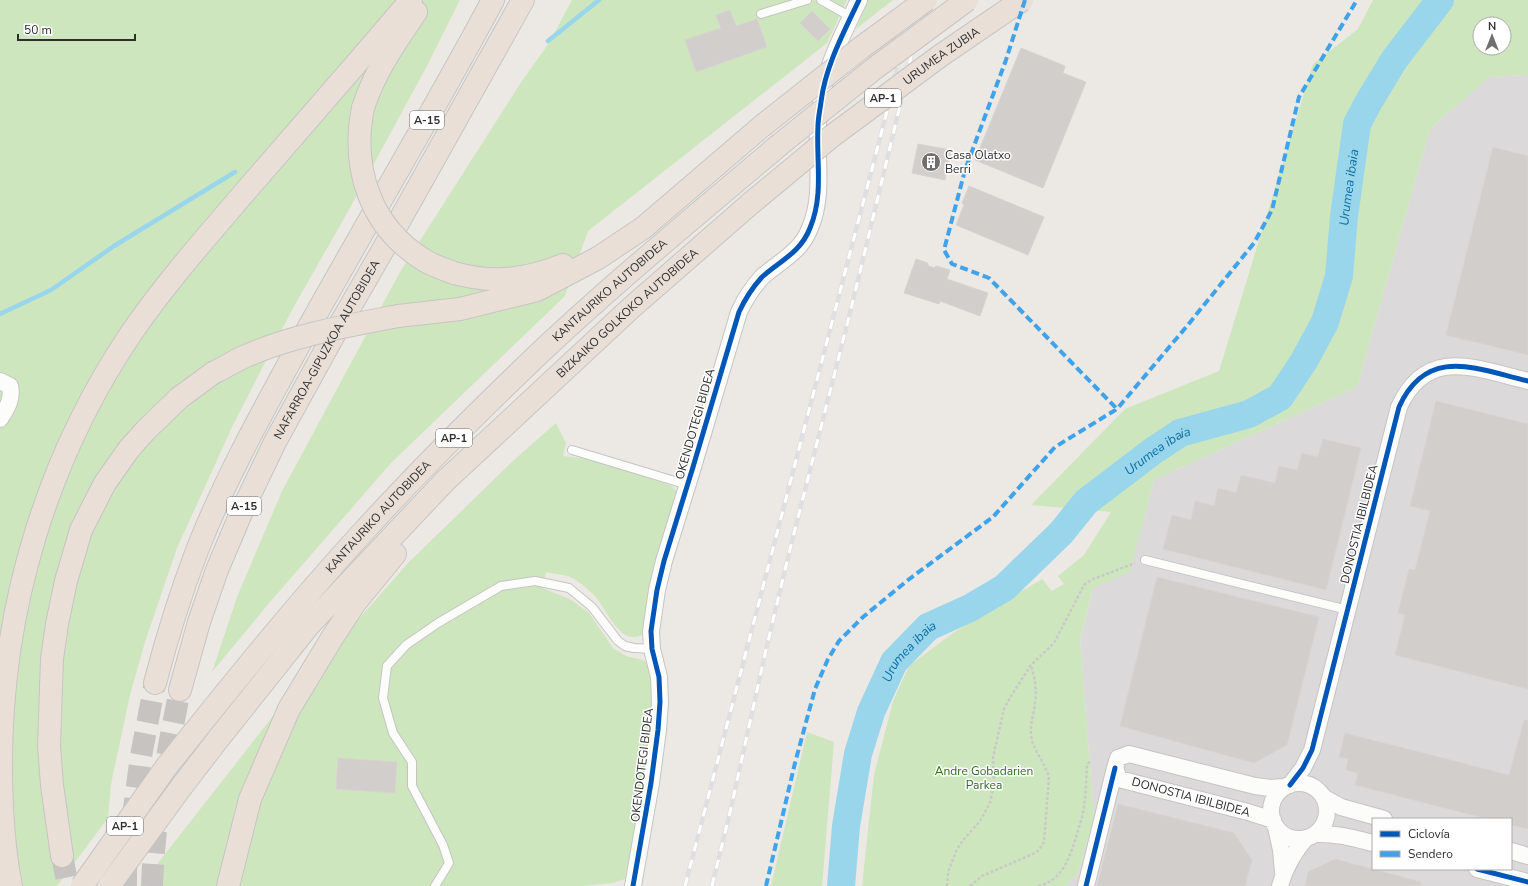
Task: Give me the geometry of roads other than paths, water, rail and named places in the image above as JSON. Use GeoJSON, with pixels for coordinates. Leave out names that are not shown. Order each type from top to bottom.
{"type":"FeatureCollection","features":[{"type":"Feature","properties":{"kind":"highway"},"geometry":{"type":"LineString","coordinates":[[9,878],[2,813],[1,740],[8,654],[24,572],[39,522],[59,466],[92,397],[133,331],[194,250],[411,0]]}},
{"type":"Feature","properties":{"kind":"highway"},"geometry":{"type":"LineString","coordinates":[[423,0],[422,4],[386,57],[368,91],[359,126],[360,161],[368,195],[376,211],[397,239],[424,260],[454,273],[470,277],[503,280],[535,274],[566,263],[608,242],[719,162]]}},
{"type":"Feature","properties":{"kind":"highway"},"geometry":{"type":"LineString","coordinates":[[469,45],[474,16],[481,0]]}},
{"type":"Feature","properties":{"kind":"highway"},"geometry":{"type":"LineString","coordinates":[[469,45],[493,0]]}},
{"type":"Feature","properties":{"kind":"highway","name":"NAFARROA-GIPUZKOA AUTOBIDEA"},"geometry":{"type":"LineString","coordinates":[[180,690],[199,622],[217,570],[242,510],[275,442],[523,0]]}},
{"type":"Feature","properties":{"kind":"highway"},"geometry":{"type":"LineString","coordinates":[[509,26],[531,7],[535,0]]}},
{"type":"Feature","properties":{"kind":"highway"},"geometry":{"type":"LineString","coordinates":[[62,856],[52,785],[49,746],[52,659],[57,624],[66,581],[81,530],[105,483],[129,449],[146,430],[179,398],[213,373],[245,356],[287,341],[331,329],[398,316],[460,309],[537,290],[598,258],[643,228],[762,126],[862,47],[926,0]]}},
{"type":"Feature","properties":{"kind":"highway","name":"KANTAURIKO AUTOBIDEA"},"geometry":{"type":"LineString","coordinates":[[82,886],[167,766],[245,668],[364,530],[448,443],[524,368],[609,290],[778,146],[875,68],[967,0]]}},
{"type":"Feature","properties":{"kind":"highway","name":"URUMEA ZUBIA"},"geometry":{"type":"LineString","coordinates":[[750,204],[832,136],[940,56],[1022,0]]}},
{"type":"Feature","properties":{"kind":"highway","name":"A-15"},"geometry":{"type":"LineString","coordinates":[[155,683],[176,610],[198,547],[228,479],[262,412],[315,315],[382,201],[469,45]]}},
{"type":"Feature","properties":{"kind":"highway","name":"BIZKAIKO GOLKOKO AUTOBIDEA"},"geometry":{"type":"LineString","coordinates":[[506,423],[632,307],[750,204]]}},
{"type":"Feature","properties":{"kind":"highway"},"geometry":{"type":"LineString","coordinates":[[228,886],[250,799],[293,702],[355,603],[384,566],[440,503],[506,423]]}},
{"type":"Feature","properties":{"kind":"highway","name":"KANTAURIKO AUTOBIDEA"},"geometry":{"type":"LineString","coordinates":[[109,886],[182,786],[309,625],[445,481],[506,423]]}},
{"type":"Feature","properties":{"kind":"highway"},"geometry":{"type":"LineString","coordinates":[[0,633],[10,592],[24,572]]}},
{"type":"Feature","properties":{"kind":"street","name":"OKENDOTEGI BIDEA"},"geometry":{"type":"LineString","coordinates":[[633,886],[650,791],[658,730],[660,702],[659,677],[652,649],[651,631],[657,590],[664,561],[688,485],[738,312],[746,297],[763,277],[804,242],[811,228],[819,190],[818,127],[823,85],[859,0]]}},
{"type":"Feature","properties":{"kind":"street","name":"DONOSTIA IBILBIDEA"},"geometry":{"type":"LineString","coordinates":[[1287,786],[1303,768],[1312,750],[1399,408],[1410,388],[1427,373],[1438,368],[1449,366],[1472,367],[1528,381]]}},
{"type":"Feature","properties":{"kind":"street"},"geometry":{"type":"LineString","coordinates":[[0,381],[10,386],[12,395],[6,410],[0,419]]}},
{"type":"Feature","properties":{"kind":"street"},"geometry":{"type":"LineString","coordinates":[[1086,886],[1118,758],[1129,754],[1255,786],[1270,788],[1299,783],[1309,785],[1317,790],[1323,797],[1341,808],[1380,818]]}},
{"type":"Feature","properties":{"kind":"street","name":"DONOSTIA IBILBIDEA"},"geometry":{"type":"LineString","coordinates":[[1115,768],[1119,779],[1248,812],[1274,824]]}},
{"type":"Feature","properties":{"kind":"street"},"geometry":{"type":"LineString","coordinates":[[1281,879],[1281,850],[1271,806],[1274,798],[1287,786]]}},
{"type":"Feature","properties":{"kind":"street"},"geometry":{"type":"LineString","coordinates":[[1281,879],[1293,854],[1322,827],[1325,821],[1326,806],[1323,797]]}},
{"type":"Feature","properties":{"kind":"street"},"geometry":{"type":"LineString","coordinates":[[1274,824],[1281,833],[1298,839],[1328,833],[1372,843]]}},
{"type":"Feature","properties":{"kind":"street"},"geometry":{"type":"LineString","coordinates":[[1512,851],[1528,856]]}},
{"type":"Feature","properties":{"kind":"street"},"geometry":{"type":"LineString","coordinates":[[1481,870],[1528,882]]}},
{"type":"Feature","properties":{"kind":"lane"},"geometry":{"type":"LineString","coordinates":[[761,14],[806,0]]}},
{"type":"Feature","properties":{"kind":"lane"},"geometry":{"type":"LineString","coordinates":[[821,0],[851,17]]}},
{"type":"Feature","properties":{"kind":"lane"},"geometry":{"type":"LineString","coordinates":[[572,450],[688,485]]}},
{"type":"Feature","properties":{"kind":"lane"},"geometry":{"type":"LineString","coordinates":[[1145,560],[1348,610]]}},
{"type":"Feature","properties":{"kind":"lane"},"geometry":{"type":"LineString","coordinates":[[435,886],[449,862],[443,845],[412,786],[412,762],[393,733],[383,698],[388,666],[406,645],[438,623],[502,586],[535,581],[569,588],[592,607],[618,641],[625,646],[652,649]]}},
{"type":"Feature","properties":{"kind":"waterway"},"geometry":{"type":"LineString","coordinates":[[548,41],[599,0]]}},
{"type":"Feature","properties":{"kind":"waterway","name":"Urumea ibaia"},"geometry":{"type":"LineString","coordinates":[[841,886],[846,826],[858,754],[871,712],[894,662],[928,627],[970,608],[1004,588],[1061,533],[1086,502],[1153,451],[1180,433],[1249,414],[1280,397],[1304,361],[1325,322],[1339,276],[1344,216],[1357,124],[1394,60],[1440,0]]}},
{"type":"Feature","properties":{"kind":"waterway"},"geometry":{"type":"LineString","coordinates":[[0,314],[51,290],[114,246],[235,172]]}},
{"type":"Feature","properties":{"kind":"tunnel"},"geometry":{"type":"LineString","coordinates":[[126,886],[126,869],[141,756],[155,683]]}},
{"type":"Feature","properties":{"kind":"tunnel"},"geometry":{"type":"LineString","coordinates":[[152,886],[158,812],[180,690]]}},
{"type":"Feature","properties":{"kind":"tunnel"},"geometry":{"type":"LineString","coordinates":[[62,856],[68,886]]}},
{"type":"Feature","properties":{"kind":"railway"},"geometry":{"type":"LineString","coordinates":[[685,886],[892,92],[911,0]]}},
{"type":"Feature","properties":{"kind":"railway"},"geometry":{"type":"LineString","coordinates":[[712,886],[790,549],[850,313],[904,89],[923,0]]}},
{"type":"Feature","properties":{"kind":"place","name":"Casa Olatxo Berri"},"geometry":{"type":"Point","coordinates":[931,162]}},
{"type":"Feature","properties":{"kind":"park label","name":"Andre Gobadarien Parkea"},"geometry":{"type":"Point","coordinates":[984,778]}}]}
